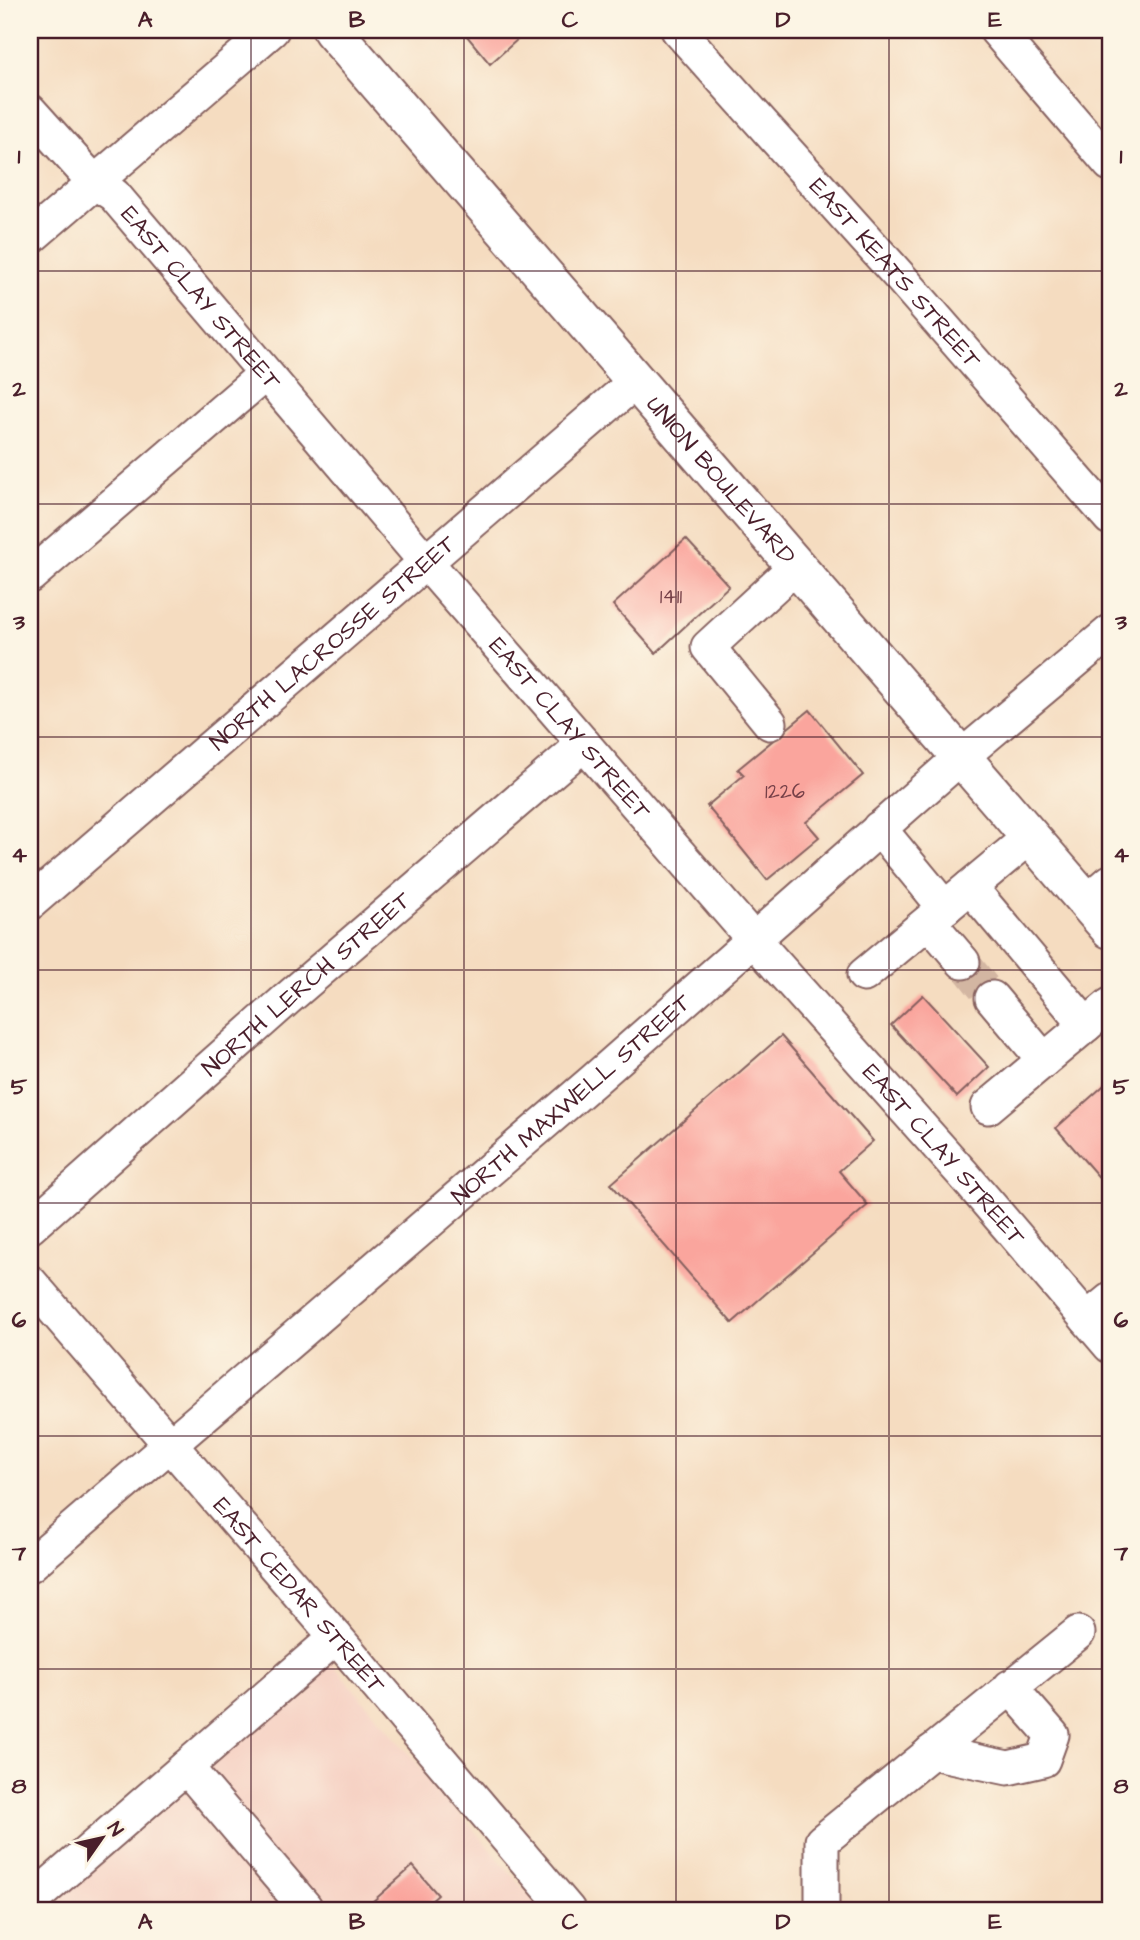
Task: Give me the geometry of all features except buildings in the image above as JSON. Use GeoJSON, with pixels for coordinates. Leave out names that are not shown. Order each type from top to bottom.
{"type":"FeatureCollection","features":[{"type":"Feature","properties":{"kind":"main road","name":"UNION BOULEVARD"},"geometry":{"type":"LineString","coordinates":[[332,30],[1030,837],[1102,904]]}},
{"type":"Feature","properties":{"kind":"street"},"geometry":{"type":"LineString","coordinates":[[30,238],[272,30]]}},
{"type":"Feature","properties":{"kind":"street","name":"EAST KEATS STREET"},"geometry":{"type":"LineString","coordinates":[[678,30],[900,277],[1110,518]]}},
{"type":"Feature","properties":{"kind":"street"},"geometry":{"type":"LineString","coordinates":[[996,30],[1110,164]]}},
{"type":"Feature","properties":{"kind":"street","name":"EAST CLAY STREET"},"geometry":{"type":"LineString","coordinates":[[30,111],[94,183],[114,195],[425,561],[753,939],[963,1174],[1099,1310],[1110,1346]]}},
{"type":"Feature","properties":{"kind":"street"},"geometry":{"type":"LineString","coordinates":[[30,576],[265,374]]}},
{"type":"Feature","properties":{"kind":"street","name":"NORTH LACROSSE STREET"},"geometry":{"type":"LineString","coordinates":[[30,903],[636,381]]}},
{"type":"Feature","properties":{"kind":"street"},"geometry":{"type":"LineString","coordinates":[[770,723],[708,647],[796,566]]}},
{"type":"Feature","properties":{"kind":"street","name":"NORTH MAXWELL STREET"},"geometry":{"type":"LineString","coordinates":[[30,1565],[593,1082],[961,757],[1110,632]]}},
{"type":"Feature","properties":{"kind":"street","name":"NORTH LERCH STREET"},"geometry":{"type":"LineString","coordinates":[[30,1227],[287,999],[584,744]]}},
{"type":"Feature","properties":{"kind":"street"},"geometry":{"type":"LineString","coordinates":[[879,828],[937,915],[963,962]]}},
{"type":"Feature","properties":{"kind":"street"},"geometry":{"type":"LineString","coordinates":[[864,975],[1030,837]]}},
{"type":"Feature","properties":{"kind":"street"},"geometry":{"type":"LineString","coordinates":[[970,887],[1098,1015],[988,1107]]}},
{"type":"Feature","properties":{"kind":"street"},"geometry":{"type":"LineString","coordinates":[[992,998],[1044,1060]]}},
{"type":"Feature","properties":{"kind":"street","name":"EAST CEDAR STREET"},"geometry":{"type":"LineString","coordinates":[[30,1282],[337,1637],[568,1910]]}},
{"type":"Feature","properties":{"kind":"street"},"geometry":{"type":"LineString","coordinates":[[822,1910],[822,1841],[1078,1633]]}},
{"type":"Feature","properties":{"kind":"street"},"geometry":{"type":"LineString","coordinates":[[30,1902],[337,1637]]}},
{"type":"Feature","properties":{"kind":"street"},"geometry":{"type":"LineString","coordinates":[[931,1752],[1008,1768],[1043,1760],[1052,1735],[1010,1687]]}},
{"type":"Feature","properties":{"kind":"street"},"geometry":{"type":"LineString","coordinates":[[186,1767],[305,1907]]}},
{"type":"Feature","properties":{"kind":"shaded area"},"geometry":{"type":"Polygon","coordinates":[[[330,1661],[542,1910],[45,1910],[330,1661]]]}},
{"type":"Feature","properties":{"kind":"tunnel"},"geometry":{"type":"LineString","coordinates":[[963,962],[992,998]]}}]}
